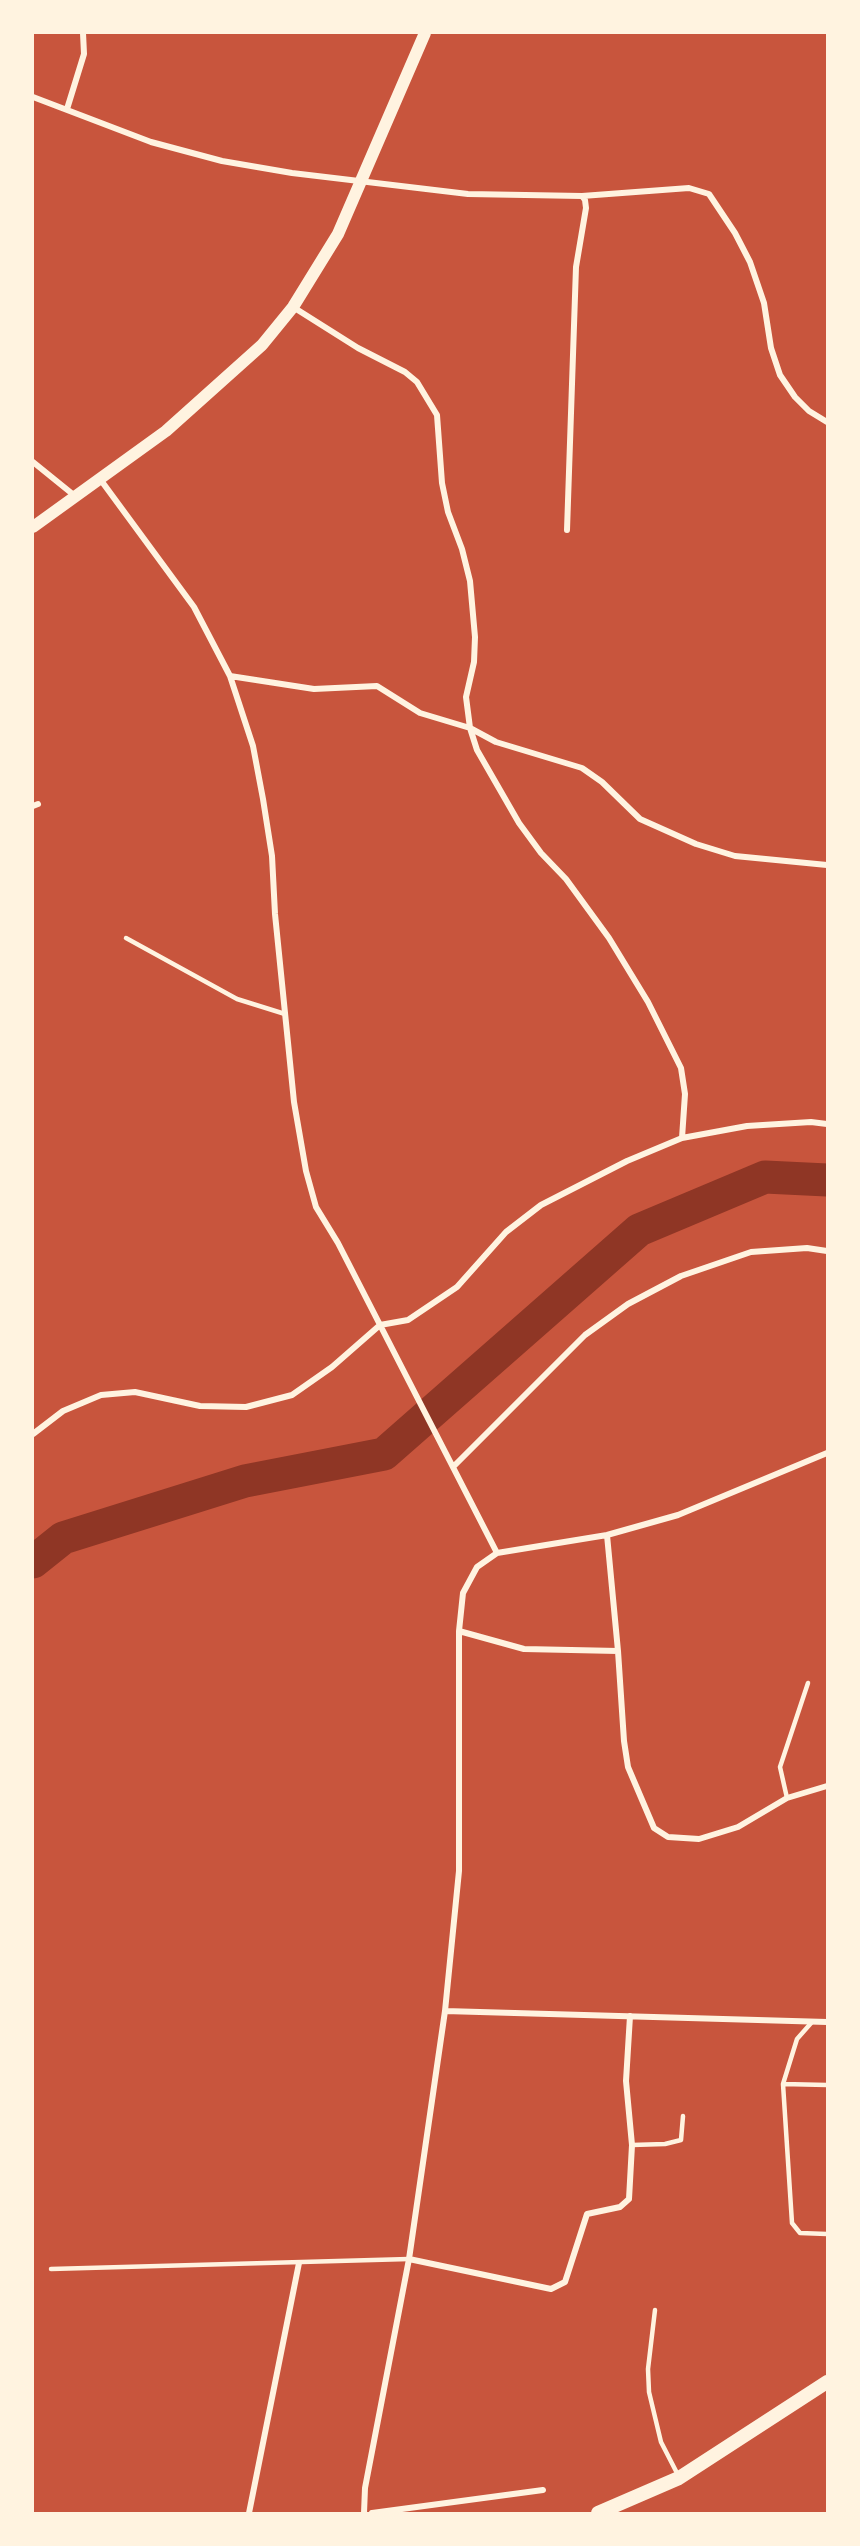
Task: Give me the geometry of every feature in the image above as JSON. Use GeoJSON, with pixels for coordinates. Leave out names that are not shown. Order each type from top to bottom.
{"type":"FeatureCollection","features":[{"type":"Feature","properties":{"kind":"main road"},"geometry":{"type":"LineString","coordinates":[[33,527],[166,431],[262,345],[293,307],[338,234],[425,33]]}},
{"type":"Feature","properties":{"kind":"main road"},"geometry":{"type":"LineString","coordinates":[[598,2513],[679,2478],[827,2382]]}},
{"type":"Feature","properties":{"kind":"street"},"geometry":{"type":"LineString","coordinates":[[67,109],[84,54],[83,33]]}},
{"type":"Feature","properties":{"kind":"street"},"geometry":{"type":"LineString","coordinates":[[33,97],[151,142],[222,161],[292,173],[468,195],[582,196],[689,188],[709,194],[735,233],[750,262],[764,303],[771,348],[780,375],[795,397],[809,411],[827,422]]}},
{"type":"Feature","properties":{"kind":"street"},"geometry":{"type":"LineString","coordinates":[[567,530],[576,267],[586,208],[582,196]]}},
{"type":"Feature","properties":{"kind":"street"},"geometry":{"type":"LineString","coordinates":[[293,307],[358,348],[405,372],[417,382],[437,415],[442,483],[448,512],[462,549],[470,581],[474,613],[474,662],[466,697],[470,728],[477,750],[519,823],[541,854],[566,879],[609,938],[648,1002],[681,1068],[686,1094],[682,1138]]}},
{"type":"Feature","properties":{"kind":"street"},"geometry":{"type":"LineString","coordinates":[[33,462],[76,496]]}},
{"type":"Feature","properties":{"kind":"street"},"geometry":{"type":"LineString","coordinates":[[100,479],[194,607],[230,676],[253,746],[263,799],[272,856],[285,1014],[299,1137],[316,1207],[338,1243],[497,1553]]}},
{"type":"Feature","properties":{"kind":"street"},"geometry":{"type":"LineString","coordinates":[[230,676],[314,689],[377,686],[420,713],[470,728],[496,742],[582,768],[602,782],[640,819],[696,844],[735,856],[827,865]]}},
{"type":"Feature","properties":{"kind":"street"},"geometry":{"type":"LineString","coordinates":[[33,1434],[63,1412],[101,1395],[135,1392],[200,1406],[246,1407],[292,1395],[332,1367],[380,1326],[408,1320],[457,1287],[506,1232],[541,1205],[627,1161],[682,1138],[747,1126],[811,1122],[827,1124]]}},
{"type":"Feature","properties":{"kind":"street"},"geometry":{"type":"LineString","coordinates":[[453,1467],[585,1335],[628,1304],[681,1276],[751,1252],[807,1248],[827,1251]]}},
{"type":"Feature","properties":{"kind":"street"},"geometry":{"type":"LineString","coordinates":[[364,2513],[365,2488],[410,2259],[445,2011],[459,1871],[459,1631],[463,1593],[477,1567],[497,1553],[607,1535],[678,1515],[827,1453]]}},
{"type":"Feature","properties":{"kind":"street"},"geometry":{"type":"LineString","coordinates":[[607,1535],[628,1767],[654,1828],[668,1837],[699,1839],[738,1827],[787,1798],[827,1786]]}},
{"type":"Feature","properties":{"kind":"street"},"geometry":{"type":"LineString","coordinates":[[459,1631],[524,1649],[618,1651]]}},
{"type":"Feature","properties":{"kind":"street"},"geometry":{"type":"LineString","coordinates":[[445,2011],[827,2022]]}},
{"type":"Feature","properties":{"kind":"street"},"geometry":{"type":"LineString","coordinates":[[410,2259],[551,2289],[565,2283],[588,2214],[620,2207],[629,2199],[632,2145],[626,2081],[630,2016]]}},
{"type":"Feature","properties":{"kind":"street"},"geometry":{"type":"LineString","coordinates":[[249,2513],[299,2263]]}},
{"type":"Feature","properties":{"kind":"street"},"geometry":{"type":"LineString","coordinates":[[372,2513],[543,2490]]}},
{"type":"Feature","properties":{"kind":"lane"},"geometry":{"type":"LineString","coordinates":[[126,939],[237,999],[285,1014]]}},
{"type":"Feature","properties":{"kind":"lane"},"geometry":{"type":"LineString","coordinates":[[787,1798],[780,1767],[808,1683]]}},
{"type":"Feature","properties":{"kind":"lane"},"geometry":{"type":"LineString","coordinates":[[812,2022],[797,2038],[783,2084],[792,2223],[800,2233],[827,2234]]}},
{"type":"Feature","properties":{"kind":"lane"},"geometry":{"type":"LineString","coordinates":[[783,2084],[827,2085]]}},
{"type":"Feature","properties":{"kind":"lane"},"geometry":{"type":"LineString","coordinates":[[632,2145],[664,2144],[681,2140],[683,2116]]}},
{"type":"Feature","properties":{"kind":"lane"},"geometry":{"type":"LineString","coordinates":[[51,2269],[410,2259]]}},
{"type":"Feature","properties":{"kind":"lane"},"geometry":{"type":"LineString","coordinates":[[655,2310],[648,2368],[649,2392],[661,2442],[679,2478]]}},
{"type":"Feature","properties":{"kind":"waterway"},"geometry":{"type":"LineString","coordinates":[[33,1562],[63,1538],[245,1481],[384,1454],[639,1230],[765,1177],[827,1180]]}}]}
